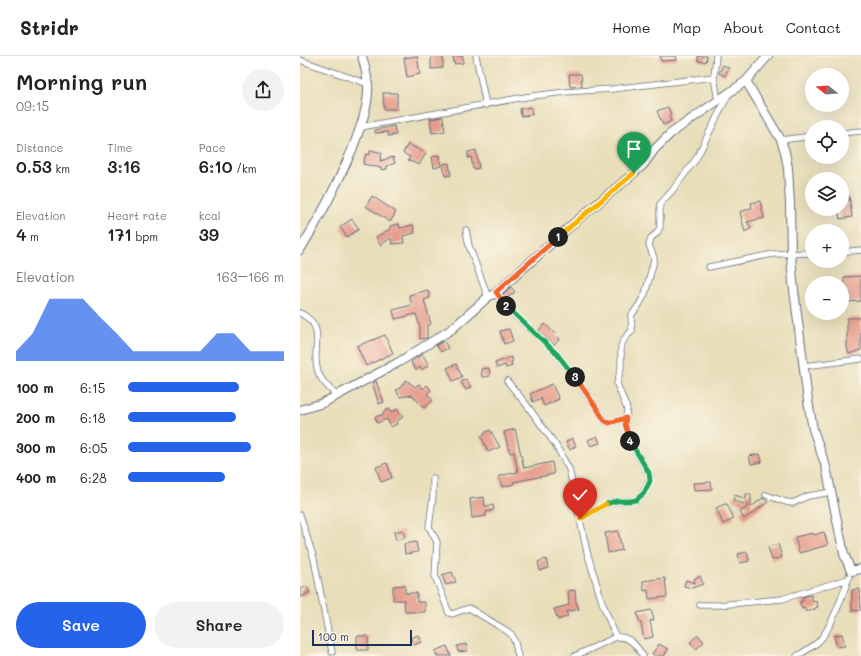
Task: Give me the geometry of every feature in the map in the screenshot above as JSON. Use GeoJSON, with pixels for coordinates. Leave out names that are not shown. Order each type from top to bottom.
{"type":"FeatureCollection","features":[{"type":"Feature","properties":{"kind":"street"},"geometry":{"type":"LineString","coordinates":[[300,250],[302,242],[315,227],[341,177],[365,112],[368,84],[362,56]]}},
{"type":"Feature","properties":{"kind":"street"},"geometry":{"type":"LineString","coordinates":[[476,56],[486,105]]}},
{"type":"Feature","properties":{"kind":"street"},"geometry":{"type":"LineString","coordinates":[[716,56],[714,77],[718,101]]}},
{"type":"Feature","properties":{"kind":"street"},"geometry":{"type":"LineString","coordinates":[[300,410],[337,396],[385,371],[440,337],[496,292],[574,223],[634,173],[670,134],[746,82],[768,56]]}},
{"type":"Feature","properties":{"kind":"street"},"geometry":{"type":"LineString","coordinates":[[300,60],[368,84]]}},
{"type":"Feature","properties":{"kind":"street"},"geometry":{"type":"LineString","coordinates":[[360,126],[565,92],[612,89],[714,77]]}},
{"type":"Feature","properties":{"kind":"street"},"geometry":{"type":"LineString","coordinates":[[746,82],[781,140],[788,168],[793,282],[808,402],[813,429],[826,467],[832,492],[844,554],[851,571],[833,617],[824,634],[818,642],[797,656]]}},
{"type":"Feature","properties":{"kind":"street"},"geometry":{"type":"LineString","coordinates":[[580,519],[611,502],[636,500],[648,486],[650,476],[630,441],[625,424],[627,409],[617,384],[620,368],[621,346],[625,338],[632,331],[631,316],[645,294],[654,258],[649,245],[651,238],[657,233],[660,227],[660,204],[672,191],[696,158],[728,95]]}},
{"type":"Feature","properties":{"kind":"street"},"geometry":{"type":"LineString","coordinates":[[849,132],[861,131]]}},
{"type":"Feature","properties":{"kind":"street"},"geometry":{"type":"LineString","coordinates":[[781,140],[805,137]]}},
{"type":"Feature","properties":{"kind":"street"},"geometry":{"type":"LineString","coordinates":[[466,230],[469,246],[488,298]]}},
{"type":"Feature","properties":{"kind":"street"},"geometry":{"type":"LineString","coordinates":[[849,251],[861,250]]}},
{"type":"Feature","properties":{"kind":"street"},"geometry":{"type":"LineString","coordinates":[[709,267],[773,254],[805,254]]}},
{"type":"Feature","properties":{"kind":"street"},"geometry":{"type":"LineString","coordinates":[[496,292],[508,309],[561,359],[605,421],[609,423],[626,418]]}},
{"type":"Feature","properties":{"kind":"street"},"geometry":{"type":"LineString","coordinates":[[300,313],[310,319],[314,325],[317,334],[317,369],[329,388],[337,396]]}},
{"type":"Feature","properties":{"kind":"street"},"geometry":{"type":"LineString","coordinates":[[804,366],[861,359]]}},
{"type":"Feature","properties":{"kind":"street"},"geometry":{"type":"LineString","coordinates":[[506,381],[526,404],[564,459],[572,477],[587,552],[603,605],[616,637]]}},
{"type":"Feature","properties":{"kind":"street"},"geometry":{"type":"LineString","coordinates":[[434,478],[429,527],[437,542],[435,576],[449,612],[452,614],[469,608],[507,631],[514,638],[518,656]]}},
{"type":"Feature","properties":{"kind":"street"},"geometry":{"type":"LineString","coordinates":[[766,495],[792,503],[808,496],[832,492]]}},
{"type":"Feature","properties":{"kind":"street"},"geometry":{"type":"LineString","coordinates":[[300,515],[314,559],[332,652]]}},
{"type":"Feature","properties":{"kind":"street"},"geometry":{"type":"LineString","coordinates":[[851,571],[861,569]]}},
{"type":"Feature","properties":{"kind":"street"},"geometry":{"type":"LineString","coordinates":[[700,605],[718,605],[782,599],[848,579]]}},
{"type":"Feature","properties":{"kind":"street"},"geometry":{"type":"LineString","coordinates":[[575,656],[621,636],[629,639],[643,656]]}},
{"type":"Feature","properties":{"kind":"building"},"geometry":{"type":"Polygon","coordinates":[[[417,56],[420,74],[407,77],[404,58],[417,56]]]}},
{"type":"Feature","properties":{"kind":"building"},"geometry":{"type":"Polygon","coordinates":[[[431,56],[443,56],[443,68],[431,69],[431,56]]]}},
{"type":"Feature","properties":{"kind":"building"},"geometry":{"type":"Polygon","coordinates":[[[453,56],[463,56],[463,63],[454,64],[453,56]]]}},
{"type":"Feature","properties":{"kind":"building"},"geometry":{"type":"Polygon","coordinates":[[[660,56],[676,56],[677,60],[661,61],[660,56]]]}},
{"type":"Feature","properties":{"kind":"building"},"geometry":{"type":"Polygon","coordinates":[[[698,56],[707,56],[706,62],[698,61],[698,56]]]}},
{"type":"Feature","properties":{"kind":"building"},"geometry":{"type":"Polygon","coordinates":[[[723,65],[729,68],[725,76],[719,73],[723,65]]]}},
{"type":"Feature","properties":{"kind":"building"},"geometry":{"type":"Polygon","coordinates":[[[569,74],[581,74],[582,86],[570,87],[569,74]]]}},
{"type":"Feature","properties":{"kind":"building"},"geometry":{"type":"Polygon","coordinates":[[[383,93],[397,93],[397,109],[384,109],[383,93]]]}},
{"type":"Feature","properties":{"kind":"building"},"geometry":{"type":"Polygon","coordinates":[[[531,107],[532,115],[521,116],[520,109],[531,107]]]}},
{"type":"Feature","properties":{"kind":"building"},"geometry":{"type":"Polygon","coordinates":[[[668,107],[671,115],[669,116],[671,121],[663,125],[657,111],[668,107]]]}},
{"type":"Feature","properties":{"kind":"building"},"geometry":{"type":"Polygon","coordinates":[[[443,117],[445,131],[432,133],[430,119],[443,117]]]}},
{"type":"Feature","properties":{"kind":"building"},"geometry":{"type":"Polygon","coordinates":[[[394,126],[396,135],[388,136],[388,132],[375,133],[375,130],[394,126]]]}},
{"type":"Feature","properties":{"kind":"building"},"geometry":{"type":"Polygon","coordinates":[[[408,144],[426,153],[419,165],[408,160],[410,157],[403,153],[408,144]]]}},
{"type":"Feature","properties":{"kind":"building"},"geometry":{"type":"Polygon","coordinates":[[[371,150],[382,153],[380,161],[393,157],[395,163],[387,166],[387,169],[381,170],[381,168],[363,164],[366,154],[369,155],[371,150]]]}},
{"type":"Feature","properties":{"kind":"building"},"geometry":{"type":"Polygon","coordinates":[[[476,150],[479,168],[473,169],[471,157],[468,158],[468,152],[476,150]]]}},
{"type":"Feature","properties":{"kind":"building"},"geometry":{"type":"Polygon","coordinates":[[[439,155],[441,166],[434,168],[432,157],[439,155]]]}},
{"type":"Feature","properties":{"kind":"building"},"geometry":{"type":"Polygon","coordinates":[[[449,163],[451,175],[445,176],[443,164],[449,163]]]}},
{"type":"Feature","properties":{"kind":"building"},"geometry":{"type":"Polygon","coordinates":[[[372,196],[396,212],[390,222],[366,206],[372,196]]]}},
{"type":"Feature","properties":{"kind":"building"},"geometry":{"type":"Polygon","coordinates":[[[849,196],[852,217],[840,219],[839,216],[849,216],[849,196]]]}},
{"type":"Feature","properties":{"kind":"building"},"geometry":{"type":"Polygon","coordinates":[[[760,201],[764,218],[747,222],[751,228],[745,232],[740,212],[752,208],[751,203],[760,201]]]}},
{"type":"Feature","properties":{"kind":"building"},"geometry":{"type":"Polygon","coordinates":[[[352,219],[359,229],[347,237],[340,227],[352,219]]]}},
{"type":"Feature","properties":{"kind":"building"},"geometry":{"type":"Polygon","coordinates":[[[399,224],[400,228],[413,225],[415,233],[403,236],[404,243],[392,244],[391,238],[380,245],[376,237],[390,229],[390,226],[399,224]]]}},
{"type":"Feature","properties":{"kind":"building"},"geometry":{"type":"Polygon","coordinates":[[[861,276],[861,301],[849,302],[849,277],[861,276]]]}},
{"type":"Feature","properties":{"kind":"building"},"geometry":{"type":"Polygon","coordinates":[[[511,287],[515,292],[506,299],[502,295],[511,287]]]}},
{"type":"Feature","properties":{"kind":"building"},"geometry":{"type":"Polygon","coordinates":[[[428,290],[430,298],[424,300],[431,324],[427,326],[427,338],[420,339],[420,327],[416,314],[395,319],[393,310],[412,305],[409,295],[428,290]]]}},
{"type":"Feature","properties":{"kind":"building"},"geometry":{"type":"Polygon","coordinates":[[[849,318],[861,318],[861,350],[849,354],[847,348],[847,320],[849,320],[849,318]]]}},
{"type":"Feature","properties":{"kind":"building"},"geometry":{"type":"Polygon","coordinates":[[[545,324],[560,339],[554,345],[538,331],[545,324]]]}},
{"type":"Feature","properties":{"kind":"building"},"geometry":{"type":"Polygon","coordinates":[[[509,329],[513,341],[504,344],[500,331],[509,329]]]}},
{"type":"Feature","properties":{"kind":"building"},"geometry":{"type":"Polygon","coordinates":[[[385,335],[393,353],[366,366],[357,346],[385,335]]]}},
{"type":"Feature","properties":{"kind":"building"},"geometry":{"type":"Polygon","coordinates":[[[444,341],[448,348],[441,352],[436,345],[444,341]]]}},
{"type":"Feature","properties":{"kind":"building"},"geometry":{"type":"Polygon","coordinates":[[[422,354],[429,365],[421,370],[420,367],[416,370],[411,362],[422,354]]]}},
{"type":"Feature","properties":{"kind":"building"},"geometry":{"type":"Polygon","coordinates":[[[511,357],[513,361],[511,362],[512,366],[506,368],[505,365],[497,368],[495,363],[511,357]]]}},
{"type":"Feature","properties":{"kind":"building"},"geometry":{"type":"Polygon","coordinates":[[[456,364],[462,377],[453,381],[447,368],[456,364]]]}},
{"type":"Feature","properties":{"kind":"building"},"geometry":{"type":"Polygon","coordinates":[[[489,368],[490,376],[482,377],[481,369],[489,368]]]}},
{"type":"Feature","properties":{"kind":"building"},"geometry":{"type":"Polygon","coordinates":[[[466,379],[471,387],[466,390],[461,382],[466,379]]]}},
{"type":"Feature","properties":{"kind":"building"},"geometry":{"type":"Polygon","coordinates":[[[406,380],[415,387],[419,384],[423,389],[427,385],[431,390],[427,394],[433,400],[424,408],[412,395],[400,397],[396,390],[400,388],[406,380]]]}},
{"type":"Feature","properties":{"kind":"building"},"geometry":{"type":"Polygon","coordinates":[[[376,381],[384,402],[379,404],[372,383],[376,381]]]}},
{"type":"Feature","properties":{"kind":"building"},"geometry":{"type":"Polygon","coordinates":[[[552,384],[559,399],[544,406],[541,398],[533,402],[530,394],[552,384]]]}},
{"type":"Feature","properties":{"kind":"building"},"geometry":{"type":"Polygon","coordinates":[[[389,409],[391,413],[397,409],[403,417],[396,422],[397,424],[391,427],[387,419],[377,423],[375,417],[384,414],[383,412],[389,409]]]}},
{"type":"Feature","properties":{"kind":"building"},"geometry":{"type":"Polygon","coordinates":[[[515,429],[524,468],[552,462],[554,474],[513,482],[514,484],[502,487],[499,476],[518,472],[514,452],[510,453],[504,432],[515,429]]]}},
{"type":"Feature","properties":{"kind":"building"},"geometry":{"type":"Polygon","coordinates":[[[490,430],[500,447],[488,452],[481,436],[485,435],[484,433],[490,430]]]}},
{"type":"Feature","properties":{"kind":"building"},"geometry":{"type":"Polygon","coordinates":[[[597,436],[600,443],[591,446],[588,440],[597,436]]]}},
{"type":"Feature","properties":{"kind":"building"},"geometry":{"type":"Polygon","coordinates":[[[572,438],[576,446],[570,450],[566,442],[572,438]]]}},
{"type":"Feature","properties":{"kind":"building"},"geometry":{"type":"Polygon","coordinates":[[[760,454],[762,462],[751,464],[749,456],[760,454]]]}},
{"type":"Feature","properties":{"kind":"building"},"geometry":{"type":"Polygon","coordinates":[[[387,463],[392,478],[381,482],[376,467],[387,463]]]}},
{"type":"Feature","properties":{"kind":"building"},"geometry":{"type":"Polygon","coordinates":[[[711,482],[712,489],[694,490],[693,483],[711,482]]]}},
{"type":"Feature","properties":{"kind":"building"},"geometry":{"type":"Polygon","coordinates":[[[746,494],[751,494],[751,507],[763,498],[768,502],[744,519],[740,512],[749,506],[733,500],[735,495],[746,499],[746,494]]]}},
{"type":"Feature","properties":{"kind":"building"},"geometry":{"type":"Polygon","coordinates":[[[484,497],[485,506],[493,505],[494,510],[486,512],[486,516],[472,518],[470,499],[484,497]]]}},
{"type":"Feature","properties":{"kind":"building"},"geometry":{"type":"Polygon","coordinates":[[[727,504],[734,519],[723,524],[716,508],[727,504]]]}},
{"type":"Feature","properties":{"kind":"building"},"geometry":{"type":"Polygon","coordinates":[[[403,530],[405,538],[396,540],[394,532],[403,530]]]}},
{"type":"Feature","properties":{"kind":"building"},"geometry":{"type":"Polygon","coordinates":[[[618,531],[622,550],[608,553],[605,533],[618,531]]]}},
{"type":"Feature","properties":{"kind":"building"},"geometry":{"type":"Polygon","coordinates":[[[824,532],[828,545],[799,553],[795,537],[813,533],[814,535],[824,532]]]}},
{"type":"Feature","properties":{"kind":"building"},"geometry":{"type":"Polygon","coordinates":[[[416,542],[418,552],[405,554],[404,544],[416,542]]]}},
{"type":"Feature","properties":{"kind":"building"},"geometry":{"type":"Polygon","coordinates":[[[778,544],[782,557],[772,560],[768,547],[778,544]]]}},
{"type":"Feature","properties":{"kind":"building"},"geometry":{"type":"Polygon","coordinates":[[[747,552],[749,561],[740,563],[738,554],[747,552]]]}},
{"type":"Feature","properties":{"kind":"building"},"geometry":{"type":"Polygon","coordinates":[[[546,559],[548,568],[540,571],[538,562],[546,559]]]}},
{"type":"Feature","properties":{"kind":"building"},"geometry":{"type":"Polygon","coordinates":[[[452,572],[456,582],[446,585],[442,575],[452,572]]]}},
{"type":"Feature","properties":{"kind":"building"},"geometry":{"type":"Polygon","coordinates":[[[700,576],[703,584],[692,588],[684,586],[686,580],[695,583],[694,579],[700,576]]]}},
{"type":"Feature","properties":{"kind":"building"},"geometry":{"type":"Polygon","coordinates":[[[665,578],[667,597],[649,599],[648,590],[644,591],[643,581],[665,578]]]}},
{"type":"Feature","properties":{"kind":"building"},"geometry":{"type":"Polygon","coordinates":[[[405,585],[405,593],[417,593],[417,602],[425,602],[425,612],[405,612],[404,600],[393,600],[393,586],[405,585]]]}},
{"type":"Feature","properties":{"kind":"building"},"geometry":{"type":"Polygon","coordinates":[[[306,586],[310,592],[300,598],[300,590],[306,586]]]}},
{"type":"Feature","properties":{"kind":"building"},"geometry":{"type":"Polygon","coordinates":[[[860,589],[861,610],[852,611],[852,590],[860,589]]]}},
{"type":"Feature","properties":{"kind":"building"},"geometry":{"type":"Polygon","coordinates":[[[575,590],[576,602],[579,609],[566,612],[568,616],[558,620],[554,609],[569,605],[568,591],[575,590]]]}},
{"type":"Feature","properties":{"kind":"building"},"geometry":{"type":"Polygon","coordinates":[[[811,595],[813,602],[816,601],[818,607],[806,612],[805,608],[802,609],[800,602],[803,601],[802,597],[811,595]]]}},
{"type":"Feature","properties":{"kind":"building"},"geometry":{"type":"Polygon","coordinates":[[[651,610],[654,620],[650,621],[653,637],[644,639],[641,623],[637,613],[651,610]]]}},
{"type":"Feature","properties":{"kind":"building"},"geometry":{"type":"Polygon","coordinates":[[[842,634],[845,646],[837,647],[834,636],[842,634]]]}},
{"type":"Feature","properties":{"kind":"building"},"geometry":{"type":"Polygon","coordinates":[[[418,635],[421,642],[413,645],[411,638],[418,635]]]}},
{"type":"Feature","properties":{"kind":"building"},"geometry":{"type":"Polygon","coordinates":[[[698,635],[704,642],[696,649],[690,642],[698,635]]]}},
{"type":"Feature","properties":{"kind":"building"},"geometry":{"type":"Polygon","coordinates":[[[357,636],[368,636],[368,650],[357,650],[357,636]]]}},
{"type":"Feature","properties":{"kind":"building"},"geometry":{"type":"Polygon","coordinates":[[[466,644],[467,651],[458,652],[457,646],[466,644]]]}},
{"type":"Feature","properties":{"kind":"building"},"geometry":{"type":"Polygon","coordinates":[[[659,644],[668,649],[664,656],[656,656],[652,654],[659,644]]]}},
{"type":"Feature","properties":{"kind":"building"},"geometry":{"type":"Polygon","coordinates":[[[447,646],[451,656],[437,656],[435,651],[447,646]]]}},
{"type":"Feature","properties":{"kind":"route"},"geometry":{"type":"LineString","coordinates":[[580,519],[611,502],[634,501],[639,498],[650,481],[649,473],[630,441],[625,424],[626,418],[609,423],[605,421],[568,367],[547,344],[508,309],[496,292],[574,223],[634,173]]}}]}
